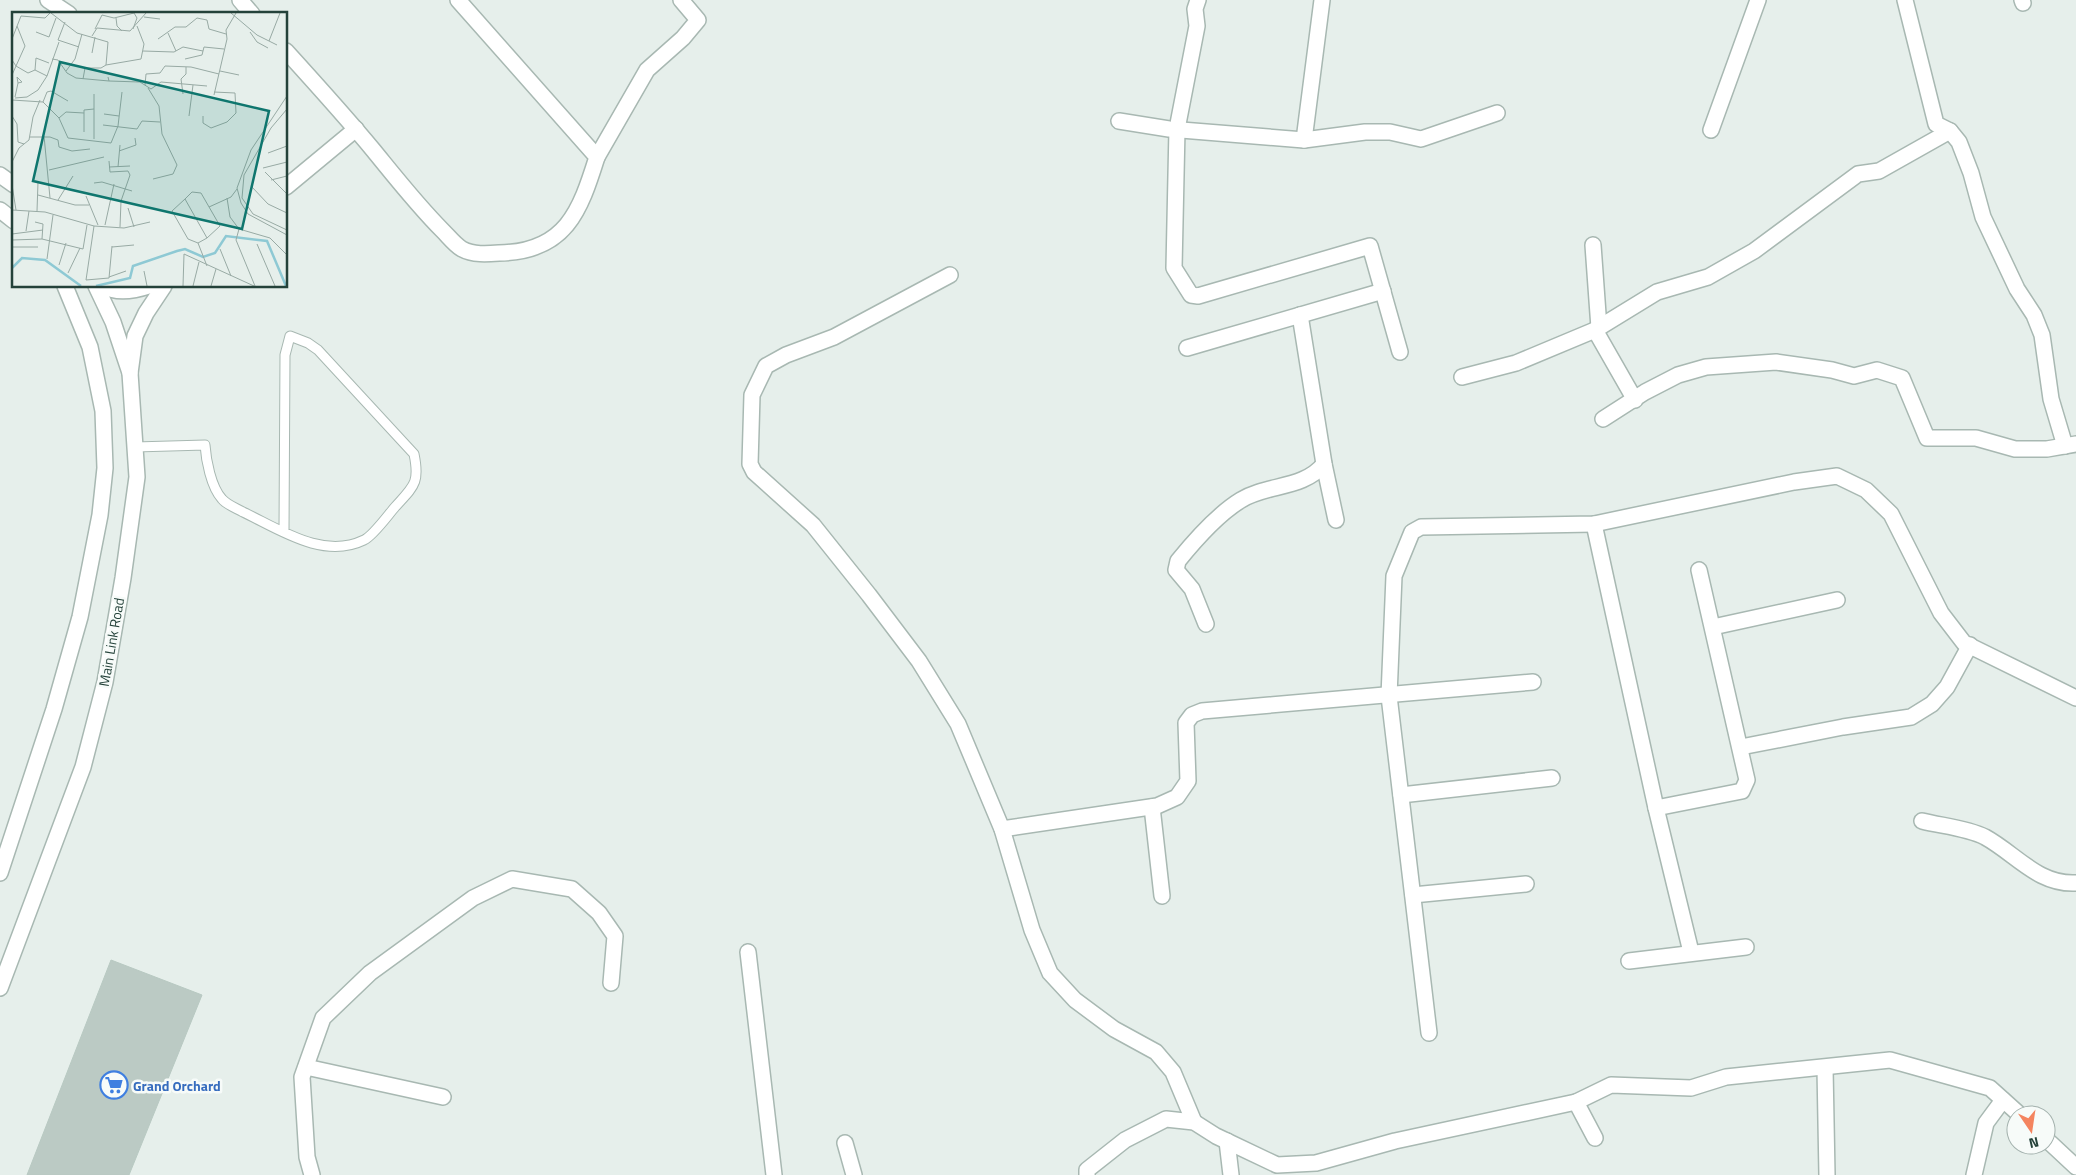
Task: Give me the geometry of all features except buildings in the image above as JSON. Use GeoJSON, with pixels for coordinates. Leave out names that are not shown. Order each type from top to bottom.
{"type":"FeatureCollection","features":[{"type":"Feature","properties":{"kind":"street"},"geometry":{"type":"LineString","coordinates":[[48,0],[66,12]]}},
{"type":"Feature","properties":{"kind":"street"},"geometry":{"type":"LineString","coordinates":[[240,0],[250,12]]}},
{"type":"Feature","properties":{"kind":"street"},"geometry":{"type":"LineString","coordinates":[[458,0],[597,157]]}},
{"type":"Feature","properties":{"kind":"street"},"geometry":{"type":"LineString","coordinates":[[288,54],[356,129],[425,213],[460,248],[470,252],[512,253],[525,250],[554,238],[566,227],[580,207],[597,157],[647,70],[683,38],[698,20],[681,0]]}},
{"type":"Feature","properties":{"kind":"street"},"geometry":{"type":"LineString","coordinates":[[1198,0],[1195,9],[1197,26],[1177,129],[1174,268],[1191,295],[1198,296],[1370,246],[1400,352]]}},
{"type":"Feature","properties":{"kind":"street"},"geometry":{"type":"LineString","coordinates":[[1304,140],[1322,0]]}},
{"type":"Feature","properties":{"kind":"street"},"geometry":{"type":"LineString","coordinates":[[1710,130],[1749,29],[1758,0]]}},
{"type":"Feature","properties":{"kind":"street"},"geometry":{"type":"LineString","coordinates":[[1603,419],[1645,392],[1678,375],[1706,368],[1776,362],[1832,370],[1854,376],[1877,370],[1902,378],[1927,438],[1976,438],[2015,449],[2047,449],[2071,445],[2048,386],[2042,335],[2034,314],[2016,289],[1983,218],[1971,173],[1959,142],[1950,131],[1936,124],[1905,0]]}},
{"type":"Feature","properties":{"kind":"street"},"geometry":{"type":"LineString","coordinates":[[1119,121],[1177,129],[1304,140],[1365,132],[1390,132],[1420,140],[1497,113]]}},
{"type":"Feature","properties":{"kind":"street"},"geometry":{"type":"LineString","coordinates":[[288,185],[356,129]]}},
{"type":"Feature","properties":{"kind":"street"},"geometry":{"type":"LineString","coordinates":[[1462,377],[1516,364],[1597,329],[1657,292],[1708,277],[1754,251],[1858,174],[1879,171],[1950,131]]}},
{"type":"Feature","properties":{"kind":"street"},"geometry":{"type":"LineString","coordinates":[[0,175],[12,184]]}},
{"type":"Feature","properties":{"kind":"street"},"geometry":{"type":"LineString","coordinates":[[0,210],[12,220]]}},
{"type":"Feature","properties":{"kind":"street"},"geometry":{"type":"LineString","coordinates":[[1593,245],[1597,329],[1635,400]]}},
{"type":"Feature","properties":{"kind":"street"},"geometry":{"type":"LineString","coordinates":[[950,275],[834,337],[786,355],[766,366],[752,395],[750,464],[754,472],[812,525],[920,661],[958,724],[1002,829],[1032,930],[1050,973],[1075,1000],[1114,1029],[1156,1052],[1173,1072],[1194,1122]]}},
{"type":"Feature","properties":{"kind":"street"},"geometry":{"type":"LineString","coordinates":[[0,873],[54,709],[80,617],[102,496],[105,468],[103,411],[90,347],[65,288]]}},
{"type":"Feature","properties":{"kind":"street","name":"Main Link Road"},"geometry":{"type":"LineString","coordinates":[[0,988],[83,767],[100,701],[123,578],[137,477],[130,373],[113,322],[97,288]]}},
{"type":"Feature","properties":{"kind":"street"},"geometry":{"type":"LineString","coordinates":[[110,288],[120,291],[132,291],[142,288]]}},
{"type":"Feature","properties":{"kind":"street"},"geometry":{"type":"LineString","coordinates":[[130,373],[135,336],[146,313],[163,288]]}},
{"type":"Feature","properties":{"kind":"street"},"geometry":{"type":"LineString","coordinates":[[1188,348],[1384,291]]}},
{"type":"Feature","properties":{"kind":"street"},"geometry":{"type":"LineString","coordinates":[[1300,315],[1324,464],[1336,520]]}},
{"type":"Feature","properties":{"kind":"street"},"geometry":{"type":"LineString","coordinates":[[1206,624],[1192,589],[1176,570],[1178,561],[1227,510],[1242,499],[1258,492],[1304,480],[1317,473],[1324,464]]}},
{"type":"Feature","properties":{"kind":"street"},"geometry":{"type":"LineString","coordinates":[[1429,1034],[1389,696],[1394,576],[1412,532],[1421,527],[1594,524],[1794,482],[1836,476],[1866,490],[1891,514],[1941,613],[1964,642],[2076,698]]}},
{"type":"Feature","properties":{"kind":"street"},"geometry":{"type":"LineString","coordinates":[[1594,524],[1656,808],[1691,952]]}},
{"type":"Feature","properties":{"kind":"street"},"geometry":{"type":"LineString","coordinates":[[1656,808],[1742,792],[1747,780],[1741,747],[1699,570]]}},
{"type":"Feature","properties":{"kind":"street"},"geometry":{"type":"LineString","coordinates":[[1713,627],[1837,600]]}},
{"type":"Feature","properties":{"kind":"street"},"geometry":{"type":"LineString","coordinates":[[1741,747],[1843,727],[1911,717],[1932,704],[1947,687],[1970,645]]}},
{"type":"Feature","properties":{"kind":"street"},"geometry":{"type":"LineString","coordinates":[[1002,829],[1152,807],[1177,797],[1188,781],[1186,724],[1192,715],[1202,711],[1533,682]]}},
{"type":"Feature","properties":{"kind":"street"},"geometry":{"type":"LineString","coordinates":[[1400,795],[1552,778]]}},
{"type":"Feature","properties":{"kind":"street"},"geometry":{"type":"LineString","coordinates":[[1152,807],[1162,896]]}},
{"type":"Feature","properties":{"kind":"street"},"geometry":{"type":"LineString","coordinates":[[1922,821],[1984,837],[2026,868],[2046,878],[2076,883]]}},
{"type":"Feature","properties":{"kind":"street"},"geometry":{"type":"LineString","coordinates":[[312,1175],[307,1157],[302,1077],[323,1018],[370,973],[472,898],[512,879],[572,889],[599,913],[615,936],[611,983]]}},
{"type":"Feature","properties":{"kind":"street"},"geometry":{"type":"LineString","coordinates":[[1413,895],[1526,884]]}},
{"type":"Feature","properties":{"kind":"street"},"geometry":{"type":"LineString","coordinates":[[1630,961],[1691,952],[1746,947]]}},
{"type":"Feature","properties":{"kind":"street"},"geometry":{"type":"LineString","coordinates":[[748,952],[774,1175]]}},
{"type":"Feature","properties":{"kind":"street"},"geometry":{"type":"LineString","coordinates":[[1087,1175],[1087,1170],[1125,1140],[1166,1119],[1194,1122],[1227,1142],[1277,1165],[1316,1163],[1395,1140],[1576,1102],[1611,1085],[1691,1088],[1726,1077],[1890,1060],[1990,1088],[2009,1105]]}},
{"type":"Feature","properties":{"kind":"street"},"geometry":{"type":"LineString","coordinates":[[306,1067],[443,1097]]}},
{"type":"Feature","properties":{"kind":"street"},"geometry":{"type":"LineString","coordinates":[[1825,1068],[1826,1175]]}},
{"type":"Feature","properties":{"kind":"street"},"geometry":{"type":"LineString","coordinates":[[1974,1175],[1986,1123],[2003,1100]]}},
{"type":"Feature","properties":{"kind":"street"},"geometry":{"type":"LineString","coordinates":[[1576,1102],[1595,1138]]}},
{"type":"Feature","properties":{"kind":"street"},"geometry":{"type":"LineString","coordinates":[[1227,1142],[1231,1175]]}},
{"type":"Feature","properties":{"kind":"street"},"geometry":{"type":"LineString","coordinates":[[845,1143],[854,1175]]}},
{"type":"Feature","properties":{"kind":"street"},"geometry":{"type":"LineString","coordinates":[[2056,1148],[2076,1166]]}},
{"type":"Feature","properties":{"kind":"lane"},"geometry":{"type":"LineString","coordinates":[[135,447],[205,445],[213,481],[221,498],[232,506],[311,544],[323,547],[366,540],[412,488],[418,472],[414,454],[329,361],[308,343],[290,336],[285,355],[284,531]]}},
{"type":"Feature","properties":{"kind":"place","name":"Grand Orchard"},"geometry":{"type":"Point","coordinates":[114,1085]}}]}
